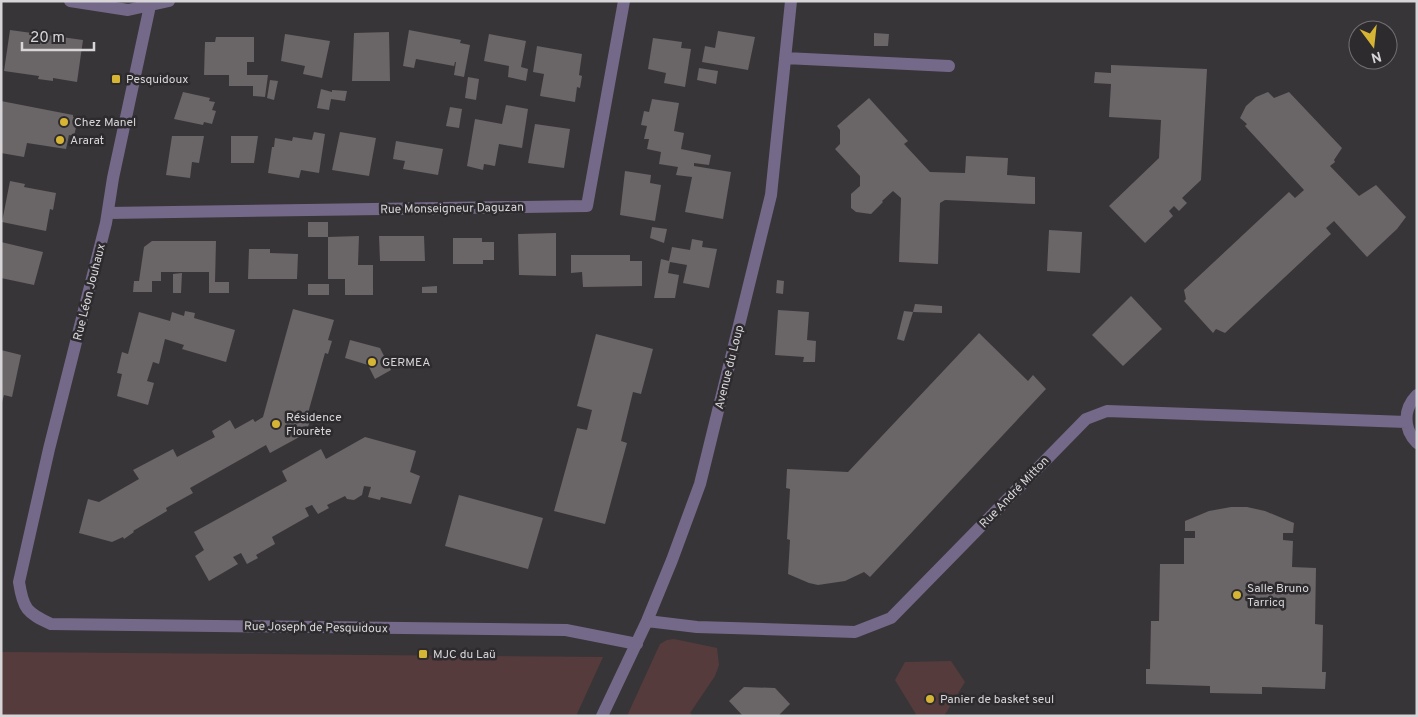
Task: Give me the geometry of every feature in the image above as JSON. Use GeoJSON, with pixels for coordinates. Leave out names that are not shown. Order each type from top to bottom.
{"type":"FeatureCollection","features":[{"type":"Feature","properties":{"kind":"street"},"geometry":{"type":"LineString","coordinates":[[70,1],[128,10],[151,3],[169,1]]}},
{"type":"Feature","properties":{"kind":"street","name":"Rue Monseigneur Daguzan"},"geometry":{"type":"LineString","coordinates":[[108,213],[588,206],[624,1]]}},
{"type":"Feature","properties":{"kind":"street","name":"Avenue du Loup"},"geometry":{"type":"LineString","coordinates":[[602,716],[647,621],[700,484],[771,195],[791,1]]}},
{"type":"Feature","properties":{"kind":"street","name":"Rue Léon Jouhaux"},"geometry":{"type":"LineString","coordinates":[[19,582],[108,213],[113,178],[151,3]]}},
{"type":"Feature","properties":{"kind":"street"},"geometry":{"type":"LineString","coordinates":[[785,58],[949,66]]}},
{"type":"Feature","properties":{"kind":"street"},"geometry":{"type":"LineString","coordinates":[[1417,395],[1406,413],[1408,431],[1417,443]]}},
{"type":"Feature","properties":{"kind":"street","name":"Rue André Mitton"},"geometry":{"type":"LineString","coordinates":[[647,621],[697,627],[855,632],[891,618],[1086,419],[1107,411],[1406,422]]}},
{"type":"Feature","properties":{"kind":"street","name":"Rue Joseph de Pesquidoux"},"geometry":{"type":"LineString","coordinates":[[19,582],[22,601],[33,615],[51,624],[566,630],[637,644]]}},
{"type":"Feature","properties":{"kind":"shaded area"},"geometry":{"type":"Polygon","coordinates":[[[674,639],[717,648],[719,665],[715,676],[690,713],[693,716],[627,716],[660,644],[674,639]]]}},
{"type":"Feature","properties":{"kind":"shaded area"},"geometry":{"type":"Polygon","coordinates":[[[1,652],[603,657],[576,716],[1,716],[1,652]]]}},
{"type":"Feature","properties":{"kind":"shaded area","name":"Panier de basket seul"},"geometry":{"type":"Polygon","coordinates":[[[951,661],[965,682],[944,716],[917,716],[895,680],[905,662],[951,661]]]}},
{"type":"Feature","properties":{"kind":"building"},"geometry":{"type":"Polygon","coordinates":[[[10,30],[83,40],[77,82],[53,78],[53,81],[38,79],[39,76],[4,71],[10,30]]]}},
{"type":"Feature","properties":{"kind":"building"},"geometry":{"type":"Polygon","coordinates":[[[409,30],[461,40],[460,43],[470,45],[464,77],[454,75],[456,62],[454,66],[416,59],[414,68],[403,66],[409,30]]]}},
{"type":"Feature","properties":{"kind":"building"},"geometry":{"type":"Polygon","coordinates":[[[718,31],[755,37],[748,70],[702,62],[705,46],[715,48],[718,31]]]}},
{"type":"Feature","properties":{"kind":"building"},"geometry":{"type":"Polygon","coordinates":[[[389,32],[390,81],[352,81],[354,33],[389,32]]]}},
{"type":"Feature","properties":{"kind":"building"},"geometry":{"type":"Polygon","coordinates":[[[874,33],[889,34],[888,46],[874,46],[874,33]]]}},
{"type":"Feature","properties":{"kind":"building"},"geometry":{"type":"Polygon","coordinates":[[[285,34],[330,41],[322,78],[303,74],[305,66],[281,61],[285,34]]]}},
{"type":"Feature","properties":{"kind":"building"},"geometry":{"type":"Polygon","coordinates":[[[489,34],[526,41],[521,67],[528,69],[526,81],[508,77],[509,66],[484,61],[489,34]]]}},
{"type":"Feature","properties":{"kind":"building"},"geometry":{"type":"Polygon","coordinates":[[[216,37],[254,37],[254,62],[247,62],[247,75],[268,75],[265,97],[253,96],[253,86],[229,86],[229,75],[204,75],[205,42],[215,42],[216,37]]]}},
{"type":"Feature","properties":{"kind":"building"},"geometry":{"type":"Polygon","coordinates":[[[653,38],[682,42],[681,48],[691,49],[685,87],[664,83],[666,73],[648,69],[653,38]]]}},
{"type":"Feature","properties":{"kind":"building"},"geometry":{"type":"Polygon","coordinates":[[[537,46],[582,54],[579,75],[582,76],[580,88],[577,87],[575,102],[540,96],[544,74],[533,72],[537,46]]]}},
{"type":"Feature","properties":{"kind":"building"},"geometry":{"type":"Polygon","coordinates":[[[1111,65],[1207,69],[1201,180],[1182,198],[1187,203],[1179,211],[1174,206],[1169,211],[1173,216],[1145,243],[1109,206],[1159,158],[1161,120],[1109,117],[1111,84],[1094,83],[1095,72],[1111,73],[1111,65]]]}},
{"type":"Feature","properties":{"kind":"building"},"geometry":{"type":"Polygon","coordinates":[[[699,68],[718,71],[716,84],[697,80],[699,68]]]}},
{"type":"Feature","properties":{"kind":"building"},"geometry":{"type":"Polygon","coordinates":[[[468,77],[479,79],[476,100],[465,98],[468,77]]]}},
{"type":"Feature","properties":{"kind":"building"},"geometry":{"type":"Polygon","coordinates":[[[270,80],[278,81],[274,100],[267,98],[270,80]]]}},
{"type":"Feature","properties":{"kind":"building"},"geometry":{"type":"Polygon","coordinates":[[[321,89],[332,92],[332,90],[347,91],[345,101],[331,99],[329,110],[317,108],[321,89]]]}},
{"type":"Feature","properties":{"kind":"building"},"geometry":{"type":"Polygon","coordinates":[[[183,92],[210,98],[209,101],[215,102],[212,110],[216,111],[212,124],[204,122],[203,125],[174,119],[183,92]]]}},
{"type":"Feature","properties":{"kind":"building"},"geometry":{"type":"Polygon","coordinates":[[[1268,92],[1274,98],[1289,92],[1342,148],[1334,160],[1335,162],[1330,166],[1359,196],[1376,185],[1406,217],[1397,229],[1367,257],[1334,221],[1326,228],[1331,234],[1225,333],[1216,329],[1213,333],[1184,301],[1186,299],[1184,290],[1289,192],[1295,198],[1304,190],[1245,126],[1247,124],[1240,118],[1246,106],[1256,97],[1268,92]]]}},
{"type":"Feature","properties":{"kind":"building"},"geometry":{"type":"Polygon","coordinates":[[[869,98],[908,141],[904,144],[930,172],[965,173],[966,156],[1008,158],[1007,175],[1035,177],[1035,204],[945,200],[940,203],[938,264],[899,262],[901,198],[893,191],[871,214],[856,212],[851,208],[851,194],[860,186],[860,176],[835,149],[840,144],[840,130],[837,126],[869,98]]]}},
{"type":"Feature","properties":{"kind":"building"},"geometry":{"type":"Polygon","coordinates":[[[652,99],[679,103],[674,131],[684,133],[681,149],[711,155],[709,165],[694,163],[694,166],[731,172],[723,219],[685,212],[692,177],[676,175],[678,167],[659,164],[661,152],[647,149],[649,139],[644,139],[647,126],[641,125],[644,111],[649,112],[652,99]]]}},
{"type":"Feature","properties":{"kind":"building"},"geometry":{"type":"Polygon","coordinates":[[[1,101],[73,115],[73,117],[78,119],[74,136],[69,135],[66,149],[27,143],[24,157],[1,153],[1,101]]]}},
{"type":"Feature","properties":{"kind":"building"},"geometry":{"type":"Polygon","coordinates":[[[506,105],[528,109],[522,148],[499,144],[495,166],[484,164],[483,170],[467,166],[475,119],[502,124],[506,105]]]}},
{"type":"Feature","properties":{"kind":"building"},"geometry":{"type":"Polygon","coordinates":[[[450,107],[462,109],[459,128],[446,126],[450,107]]]}},
{"type":"Feature","properties":{"kind":"building"},"geometry":{"type":"Polygon","coordinates":[[[535,124],[570,129],[564,168],[528,163],[535,124]]]}},
{"type":"Feature","properties":{"kind":"building"},"geometry":{"type":"Polygon","coordinates":[[[314,132],[325,134],[319,173],[301,170],[299,178],[268,173],[275,138],[292,141],[293,137],[312,140],[314,132]]]}},
{"type":"Feature","properties":{"kind":"building"},"geometry":{"type":"Polygon","coordinates":[[[340,132],[376,138],[369,176],[332,170],[340,132]]]}},
{"type":"Feature","properties":{"kind":"building"},"geometry":{"type":"Polygon","coordinates":[[[172,136],[204,136],[199,163],[192,162],[190,178],[166,175],[172,136]]]}},
{"type":"Feature","properties":{"kind":"building"},"geometry":{"type":"Polygon","coordinates":[[[231,136],[258,136],[254,163],[231,163],[231,136]]]}},
{"type":"Feature","properties":{"kind":"building"},"geometry":{"type":"Polygon","coordinates":[[[396,141],[443,149],[438,175],[403,169],[405,161],[393,159],[396,141]]]}},
{"type":"Feature","properties":{"kind":"building"},"geometry":{"type":"Polygon","coordinates":[[[625,171],[651,175],[650,183],[661,185],[655,221],[620,215],[625,171]]]}},
{"type":"Feature","properties":{"kind":"building"},"geometry":{"type":"Polygon","coordinates":[[[10,181],[25,184],[24,187],[56,193],[53,210],[50,209],[46,231],[2,222],[10,181]]]}},
{"type":"Feature","properties":{"kind":"building"},"geometry":{"type":"Polygon","coordinates":[[[308,222],[328,222],[328,237],[308,237],[308,222]]]}},
{"type":"Feature","properties":{"kind":"building"},"geometry":{"type":"Polygon","coordinates":[[[652,227],[667,229],[664,243],[650,238],[652,227]]]}},
{"type":"Feature","properties":{"kind":"building"},"geometry":{"type":"Polygon","coordinates":[[[1049,230],[1082,232],[1080,273],[1047,271],[1049,230]]]}},
{"type":"Feature","properties":{"kind":"building"},"geometry":{"type":"Polygon","coordinates":[[[556,233],[556,276],[519,275],[518,234],[556,233]]]}},
{"type":"Feature","properties":{"kind":"building"},"geometry":{"type":"Polygon","coordinates":[[[359,236],[358,265],[373,265],[373,295],[345,295],[345,279],[328,279],[328,237],[359,236]]]}},
{"type":"Feature","properties":{"kind":"building"},"geometry":{"type":"Polygon","coordinates":[[[379,236],[424,236],[425,261],[380,261],[379,236]]]}},
{"type":"Feature","properties":{"kind":"building"},"geometry":{"type":"Polygon","coordinates":[[[453,238],[482,238],[482,242],[494,242],[494,260],[483,260],[483,264],[453,264],[453,238]]]}},
{"type":"Feature","properties":{"kind":"building"},"geometry":{"type":"Polygon","coordinates":[[[692,239],[703,241],[702,247],[717,249],[709,288],[683,283],[687,265],[670,262],[668,273],[679,275],[675,298],[654,298],[661,259],[669,261],[672,247],[690,250],[692,239]]]}},
{"type":"Feature","properties":{"kind":"building"},"geometry":{"type":"Polygon","coordinates":[[[152,241],[216,241],[215,282],[229,282],[229,293],[209,293],[209,272],[161,272],[161,281],[152,281],[152,292],[133,292],[134,281],[139,281],[144,247],[152,241]]]}},
{"type":"Feature","properties":{"kind":"building"},"geometry":{"type":"Polygon","coordinates":[[[1,242],[43,252],[34,285],[1,278],[1,242]]]}},
{"type":"Feature","properties":{"kind":"building"},"geometry":{"type":"Polygon","coordinates":[[[249,249],[270,249],[270,253],[298,254],[297,279],[248,279],[249,249]]]}},
{"type":"Feature","properties":{"kind":"building"},"geometry":{"type":"Polygon","coordinates":[[[571,255],[630,255],[630,261],[642,261],[642,286],[583,287],[582,272],[571,273],[571,255]]]}},
{"type":"Feature","properties":{"kind":"building"},"geometry":{"type":"Polygon","coordinates":[[[182,273],[181,293],[173,293],[173,274],[182,273]]]}},
{"type":"Feature","properties":{"kind":"building"},"geometry":{"type":"Polygon","coordinates":[[[777,280],[784,281],[783,294],[776,293],[777,280]]]}},
{"type":"Feature","properties":{"kind":"building"},"geometry":{"type":"Polygon","coordinates":[[[308,284],[329,284],[329,295],[308,295],[308,284]]]}},
{"type":"Feature","properties":{"kind":"building"},"geometry":{"type":"Polygon","coordinates":[[[437,286],[437,293],[422,293],[422,287],[437,286]]]}},
{"type":"Feature","properties":{"kind":"building"},"geometry":{"type":"Polygon","coordinates":[[[1131,296],[1162,329],[1123,366],[1092,335],[1131,296]]]}},
{"type":"Feature","properties":{"kind":"building"},"geometry":{"type":"Polygon","coordinates":[[[915,304],[942,306],[942,313],[913,312],[915,304]]]}},
{"type":"Feature","properties":{"kind":"building","name":"Résidence Flourète"},"geometry":{"type":"Polygon","coordinates":[[[293,309],[334,320],[328,340],[332,341],[328,354],[325,353],[308,413],[312,414],[308,427],[305,426],[303,435],[270,453],[266,445],[190,488],[193,493],[166,508],[167,511],[133,531],[124,539],[123,537],[112,542],[79,533],[88,499],[99,502],[139,479],[133,470],[173,449],[177,457],[215,437],[212,431],[230,420],[235,429],[253,419],[255,422],[263,417],[293,309]]]}},
{"type":"Feature","properties":{"kind":"building"},"geometry":{"type":"Polygon","coordinates":[[[778,310],[809,312],[807,340],[816,341],[815,362],[803,362],[804,357],[775,355],[778,310]]]}},
{"type":"Feature","properties":{"kind":"building"},"geometry":{"type":"Polygon","coordinates":[[[185,311],[195,313],[194,318],[235,330],[226,362],[182,349],[184,345],[165,339],[159,364],[153,362],[147,381],[154,383],[148,405],[117,396],[122,374],[117,373],[122,352],[128,354],[139,312],[170,321],[172,312],[184,316],[185,311]]]}},
{"type":"Feature","properties":{"kind":"building"},"geometry":{"type":"Polygon","coordinates":[[[904,311],[913,312],[904,341],[897,339],[904,311]]]}},
{"type":"Feature","properties":{"kind":"building"},"geometry":{"type":"Polygon","coordinates":[[[979,333],[1028,381],[1033,375],[1046,389],[870,577],[864,572],[845,581],[818,585],[788,574],[790,540],[787,539],[790,489],[786,488],[787,469],[848,472],[979,333]]]}},
{"type":"Feature","properties":{"kind":"building"},"geometry":{"type":"Polygon","coordinates":[[[596,334],[653,349],[641,394],[633,392],[621,441],[627,443],[605,524],[554,511],[577,428],[587,430],[592,410],[577,406],[596,334]]]}},
{"type":"Feature","properties":{"kind":"building","name":"GERMEA"},"geometry":{"type":"Polygon","coordinates":[[[350,340],[380,348],[391,370],[375,379],[368,365],[345,358],[350,340]]]}},
{"type":"Feature","properties":{"kind":"building"},"geometry":{"type":"Polygon","coordinates":[[[1,350],[21,355],[12,397],[4,395],[2,402],[1,350]]]}},
{"type":"Feature","properties":{"kind":"building","name":"Résidence Flourète"},"geometry":{"type":"Polygon","coordinates":[[[365,437],[416,451],[410,472],[420,476],[411,504],[381,497],[380,500],[368,497],[371,487],[364,486],[362,495],[354,500],[347,499],[345,496],[327,505],[329,508],[318,514],[312,505],[305,508],[309,516],[272,537],[275,544],[256,555],[258,558],[247,564],[241,553],[233,557],[238,564],[209,581],[195,556],[204,550],[194,532],[287,481],[282,471],[321,449],[326,459],[365,437]]]}},
{"type":"Feature","properties":{"kind":"building"},"geometry":{"type":"Polygon","coordinates":[[[459,495],[543,518],[528,569],[445,546],[459,495]]]}},
{"type":"Feature","properties":{"kind":"building","name":"Salle Bruno Tarricq"},"geometry":{"type":"Polygon","coordinates":[[[1231,507],[1247,507],[1265,511],[1294,523],[1293,533],[1283,533],[1283,540],[1293,541],[1292,567],[1316,568],[1315,624],[1323,625],[1322,672],[1326,672],[1325,689],[1262,687],[1262,694],[1210,693],[1210,686],[1146,684],[1146,669],[1150,669],[1151,621],[1159,621],[1160,564],[1184,564],[1184,538],[1195,538],[1195,531],[1185,531],[1185,521],[1209,511],[1231,507]]]}},
{"type":"Feature","properties":{"kind":"building"},"geometry":{"type":"Polygon","coordinates":[[[744,687],[775,688],[790,704],[778,716],[743,716],[729,701],[744,687]]]}},
{"type":"Feature","properties":{"kind":"place","name":"Pesquidoux"},"geometry":{"type":"Point","coordinates":[116,79]}},
{"type":"Feature","properties":{"kind":"place","name":"Chez Manel"},"geometry":{"type":"Point","coordinates":[64,122]}},
{"type":"Feature","properties":{"kind":"place","name":"Ararat"},"geometry":{"type":"Point","coordinates":[60,140]}},
{"type":"Feature","properties":{"kind":"place","name":"GERMEA"},"geometry":{"type":"Point","coordinates":[372,362]}},
{"type":"Feature","properties":{"kind":"place","name":"Résidence Flourète"},"geometry":{"type":"Point","coordinates":[276,424]}},
{"type":"Feature","properties":{"kind":"place","name":"Salle Bruno Tarricq"},"geometry":{"type":"Point","coordinates":[1237,595]}},
{"type":"Feature","properties":{"kind":"place","name":"MJC du Laü"},"geometry":{"type":"Point","coordinates":[423,654]}},
{"type":"Feature","properties":{"kind":"place","name":"Panier de basket seul"},"geometry":{"type":"Point","coordinates":[930,699]}}]}
